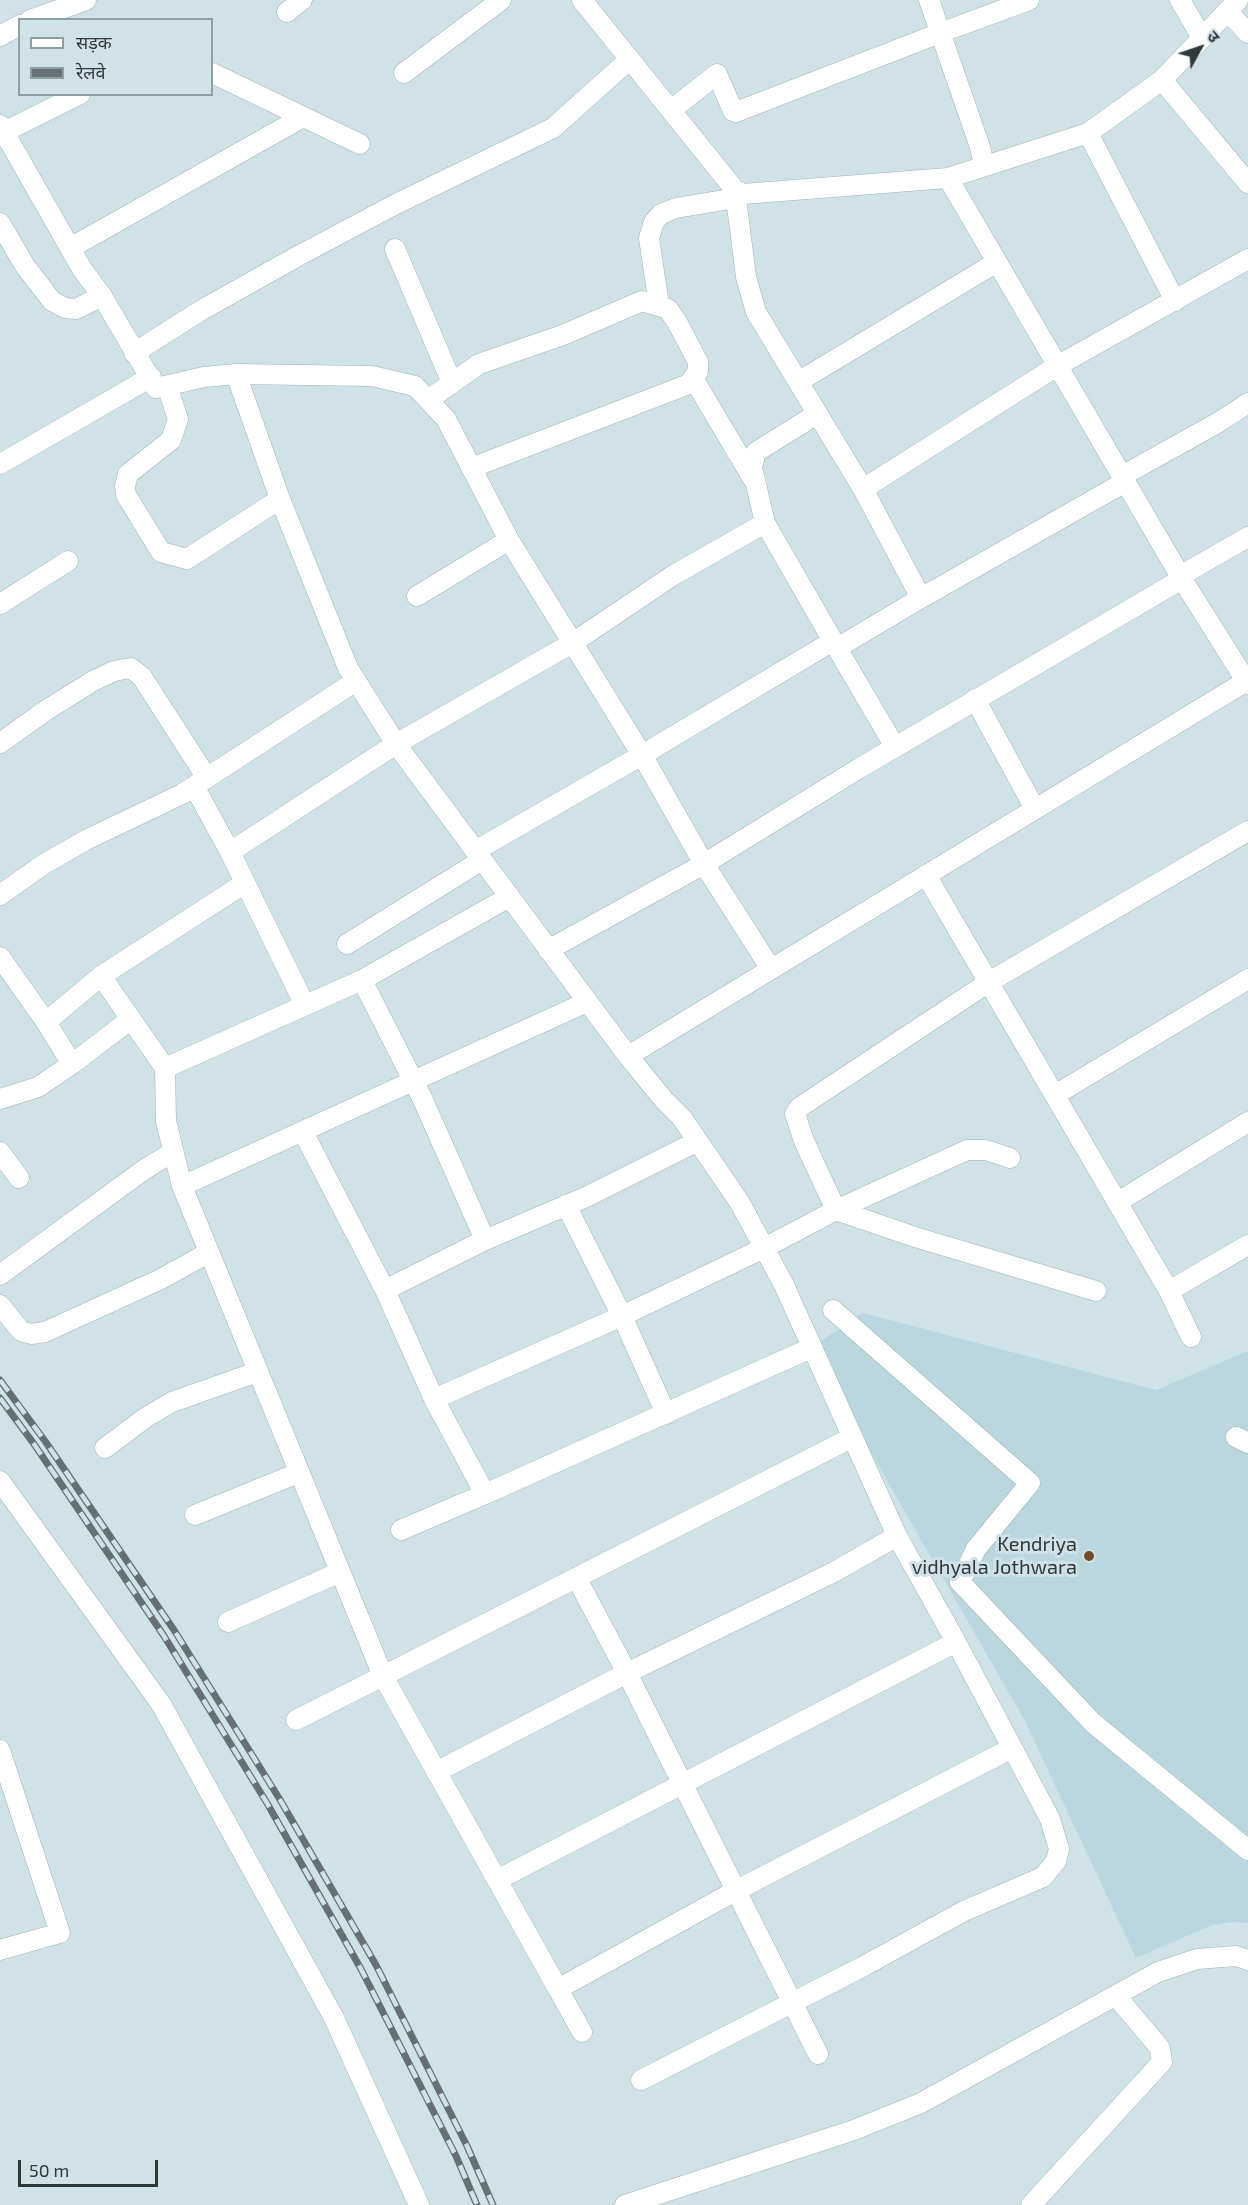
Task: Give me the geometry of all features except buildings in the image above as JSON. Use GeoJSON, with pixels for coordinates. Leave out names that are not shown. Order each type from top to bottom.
{"type":"FeatureCollection","features":[{"type":"Feature","properties":{"kind":"street"},"geometry":{"type":"LineString","coordinates":[[36,18],[86,0]]}},
{"type":"Feature","properties":{"kind":"street"},"geometry":{"type":"LineString","coordinates":[[404,73],[501,0]]}},
{"type":"Feature","properties":{"kind":"street"},"geometry":{"type":"LineString","coordinates":[[582,0],[736,194],[746,277],[756,312],[863,489],[921,598]]}},
{"type":"Feature","properties":{"kind":"street"},"geometry":{"type":"LineString","coordinates":[[929,0],[980,147],[984,166]]}},
{"type":"Feature","properties":{"kind":"street"},"geometry":{"type":"LineString","coordinates":[[670,110],[718,75],[733,111],[736,112],[1029,0]]}},
{"type":"Feature","properties":{"kind":"street"},"geometry":{"type":"LineString","coordinates":[[1180,0],[1202,38]]}},
{"type":"Feature","properties":{"kind":"street"},"geometry":{"type":"LineString","coordinates":[[659,305],[649,238],[654,222],[661,213],[736,194],[948,178],[1088,133],[1162,80],[1233,6],[1248,33]]}},
{"type":"Feature","properties":{"kind":"street"},"geometry":{"type":"LineString","coordinates":[[0,36],[18,26]]}},
{"type":"Feature","properties":{"kind":"street"},"geometry":{"type":"LineString","coordinates":[[134,353],[200,311],[298,256],[396,204],[554,128],[630,59]]}},
{"type":"Feature","properties":{"kind":"street"},"geometry":{"type":"LineString","coordinates":[[213,73],[360,144]]}},
{"type":"Feature","properties":{"kind":"street"},"geometry":{"type":"LineString","coordinates":[[1162,80],[1248,183]]}},
{"type":"Feature","properties":{"kind":"street"},"geometry":{"type":"LineString","coordinates":[[76,96],[2,129],[82,269],[102,296],[134,353],[159,381],[178,420],[171,440],[128,474],[125,486],[126,495],[161,552],[187,559],[280,499]]}},
{"type":"Feature","properties":{"kind":"street"},"geometry":{"type":"LineString","coordinates":[[70,248],[303,117]]}},
{"type":"Feature","properties":{"kind":"street"},"geometry":{"type":"LineString","coordinates":[[1088,133],[1175,301]]}},
{"type":"Feature","properties":{"kind":"street"},"geometry":{"type":"LineString","coordinates":[[628,1056],[1247,682],[1181,578],[948,178]]}},
{"type":"Feature","properties":{"kind":"street"},"geometry":{"type":"LineString","coordinates":[[0,223],[25,266],[52,301],[65,308],[76,309],[102,296]]}},
{"type":"Feature","properties":{"kind":"street"},"geometry":{"type":"LineString","coordinates":[[395,249],[452,383]]}},
{"type":"Feature","properties":{"kind":"street"},"geometry":{"type":"LineString","coordinates":[[863,489],[1057,366],[1248,259]]}},
{"type":"Feature","properties":{"kind":"street"},"geometry":{"type":"LineString","coordinates":[[798,382],[997,262]]}},
{"type":"Feature","properties":{"kind":"street"},"geometry":{"type":"LineString","coordinates":[[428,400],[479,364],[563,335],[642,301],[668,309],[677,322],[698,362],[698,371],[689,384],[471,468]]}},
{"type":"Feature","properties":{"kind":"street"},"geometry":{"type":"LineString","coordinates":[[236,374],[280,499],[348,668],[396,744],[628,1056],[663,1100],[682,1118],[740,1203],[784,1285],[897,1536],[1050,1819],[1059,1849],[1056,1861],[1043,1877],[963,1911],[641,2080]]}},
{"type":"Feature","properties":{"kind":"street"},"geometry":{"type":"LineString","coordinates":[[0,464],[159,381],[236,374],[372,376],[415,386],[446,419],[509,540],[574,642],[704,864],[771,969]]}},
{"type":"Feature","properties":{"kind":"street"},"geometry":{"type":"LineString","coordinates":[[693,378],[754,480]]}},
{"type":"Feature","properties":{"kind":"street"},"geometry":{"type":"LineString","coordinates":[[346,944],[478,855],[642,755],[835,644],[921,598],[1248,403]]}},
{"type":"Feature","properties":{"kind":"street"},"geometry":{"type":"LineString","coordinates":[[817,414],[756,452],[752,467],[754,480],[765,523],[895,747]]}},
{"type":"Feature","properties":{"kind":"street"},"geometry":{"type":"LineString","coordinates":[[230,852],[396,744],[574,642],[672,576],[765,523]]}},
{"type":"Feature","properties":{"kind":"street"},"geometry":{"type":"LineString","coordinates":[[548,950],[704,864],[895,747],[1248,537]]}},
{"type":"Feature","properties":{"kind":"street"},"geometry":{"type":"LineString","coordinates":[[417,596],[509,540]]}},
{"type":"Feature","properties":{"kind":"street"},"geometry":{"type":"LineString","coordinates":[[0,604],[68,561]]}},
{"type":"Feature","properties":{"kind":"street"},"geometry":{"type":"LineString","coordinates":[[0,743],[93,681],[114,671],[131,668],[142,677],[201,782],[230,852],[305,1005]]}},
{"type":"Feature","properties":{"kind":"street"},"geometry":{"type":"LineString","coordinates":[[0,895],[44,864],[86,840],[182,794],[356,681]]}},
{"type":"Feature","properties":{"kind":"street"},"geometry":{"type":"LineString","coordinates":[[975,699],[1035,809]]}},
{"type":"Feature","properties":{"kind":"street"},"geometry":{"type":"LineString","coordinates":[[1096,1291],[836,1210],[804,1141],[795,1114],[800,1107],[989,982],[1248,831]]}},
{"type":"Feature","properties":{"kind":"street"},"geometry":{"type":"LineString","coordinates":[[926,875],[1118,1202],[1169,1292],[1191,1337]]}},
{"type":"Feature","properties":{"kind":"street"},"geometry":{"type":"LineString","coordinates":[[46,1022],[101,976],[245,883]]}},
{"type":"Feature","properties":{"kind":"street"},"geometry":{"type":"LineString","coordinates":[[165,1068],[362,980],[509,897]]}},
{"type":"Feature","properties":{"kind":"street"},"geometry":{"type":"LineString","coordinates":[[0,957],[46,1022],[72,1064]]}},
{"type":"Feature","properties":{"kind":"street"},"geometry":{"type":"LineString","coordinates":[[101,976],[165,1068],[166,1121],[182,1186],[383,1676],[582,2032]]}},
{"type":"Feature","properties":{"kind":"street"},"geometry":{"type":"LineString","coordinates":[[1055,1095],[1248,979]]}},
{"type":"Feature","properties":{"kind":"street"},"geometry":{"type":"LineString","coordinates":[[362,980],[413,1081],[485,1240]]}},
{"type":"Feature","properties":{"kind":"street"},"geometry":{"type":"LineString","coordinates":[[182,1186],[587,1002]]}},
{"type":"Feature","properties":{"kind":"street"},"geometry":{"type":"LineString","coordinates":[[0,1099],[38,1087],[131,1019]]}},
{"type":"Feature","properties":{"kind":"street"},"geometry":{"type":"LineString","coordinates":[[1118,1202],[1248,1122]]}},
{"type":"Feature","properties":{"kind":"street"},"geometry":{"type":"LineString","coordinates":[[303,1132],[385,1290],[434,1399],[485,1494]]}},
{"type":"Feature","properties":{"kind":"street"},"geometry":{"type":"LineString","coordinates":[[385,1290],[485,1240],[566,1205],[698,1141]]}},
{"type":"Feature","properties":{"kind":"street"},"geometry":{"type":"LineString","coordinates":[[434,1399],[622,1316],[764,1248],[836,1210],[967,1150],[986,1150],[1010,1158]]}},
{"type":"Feature","properties":{"kind":"street"},"geometry":{"type":"LineString","coordinates":[[0,1152],[19,1178]]}},
{"type":"Feature","properties":{"kind":"street"},"geometry":{"type":"LineString","coordinates":[[0,1275],[145,1169],[173,1152]]}},
{"type":"Feature","properties":{"kind":"street"},"geometry":{"type":"LineString","coordinates":[[566,1205],[622,1316],[666,1414]]}},
{"type":"Feature","properties":{"kind":"street"},"geometry":{"type":"LineString","coordinates":[[1169,1292],[1248,1245]]}},
{"type":"Feature","properties":{"kind":"street"},"geometry":{"type":"LineString","coordinates":[[0,1305],[21,1331],[31,1334],[45,1332],[161,1279],[208,1253]]}},
{"type":"Feature","properties":{"kind":"street"},"geometry":{"type":"LineString","coordinates":[[833,1310],[1030,1483],[976,1549],[960,1582],[1093,1723],[1248,1851]]}},
{"type":"Feature","properties":{"kind":"street"},"geometry":{"type":"LineString","coordinates":[[401,1530],[811,1348]]}},
{"type":"Feature","properties":{"kind":"street"},"geometry":{"type":"LineString","coordinates":[[105,1448],[145,1418],[172,1402],[257,1372]]}},
{"type":"Feature","properties":{"kind":"street"},"geometry":{"type":"LineString","coordinates":[[296,1720],[851,1438]]}},
{"type":"Feature","properties":{"kind":"street"},"geometry":{"type":"LineString","coordinates":[[195,1515],[298,1473]]}},
{"type":"Feature","properties":{"kind":"street"},"geometry":{"type":"LineString","coordinates":[[0,1481],[161,1704],[334,2018],[419,2205]]}},
{"type":"Feature","properties":{"kind":"street"},"geometry":{"type":"LineString","coordinates":[[436,1772],[627,1673],[834,1572],[897,1536]]}},
{"type":"Feature","properties":{"kind":"street"},"geometry":{"type":"LineString","coordinates":[[228,1622],[340,1572]]}},
{"type":"Feature","properties":{"kind":"street"},"geometry":{"type":"LineString","coordinates":[[577,1579],[627,1673],[818,2054]]}},
{"type":"Feature","properties":{"kind":"street"},"geometry":{"type":"LineString","coordinates":[[497,1880],[956,1642]]}},
{"type":"Feature","properties":{"kind":"street"},"geometry":{"type":"LineString","coordinates":[[558,1989],[737,1890],[1012,1748]]}},
{"type":"Feature","properties":{"kind":"street"},"geometry":{"type":"LineString","coordinates":[[0,1750],[60,1933],[0,1950]]}},
{"type":"Feature","properties":{"kind":"street"},"geometry":{"type":"LineString","coordinates":[[625,2205],[656,2200],[854,2130],[921,2103],[1158,1972],[1197,1959],[1236,1956],[1248,1960]]}},
{"type":"Feature","properties":{"kind":"street"},"geometry":{"type":"LineString","coordinates":[[1032,2205],[1162,2062],[1160,2048],[1116,1996]]}},
{"type":"Feature","properties":{"kind":"shaded area","name":"Kendriya vidhyala Jothwara"},"geometry":{"type":"Polygon","coordinates":[[[863,1313],[1156,1390],[1248,1351],[1248,1923],[1232,1922],[1212,1925],[1136,1958],[1025,1721],[811,1348],[863,1313]]]}},
{"type":"Feature","properties":{"kind":"railway"},"geometry":{"type":"LineString","coordinates":[[0,1380],[45,1441],[174,1630],[279,1798],[376,1965],[467,2146],[493,2205]]}},
{"type":"Feature","properties":{"kind":"railway"},"geometry":{"type":"LineString","coordinates":[[0,1398],[34,1444],[164,1636],[267,1803],[361,1969],[456,2156],[477,2205]]}},
{"type":"Feature","properties":{"kind":"place","name":"Kendriya vidhyala Jothwara"},"geometry":{"type":"Point","coordinates":[1089,1556]}}]}
